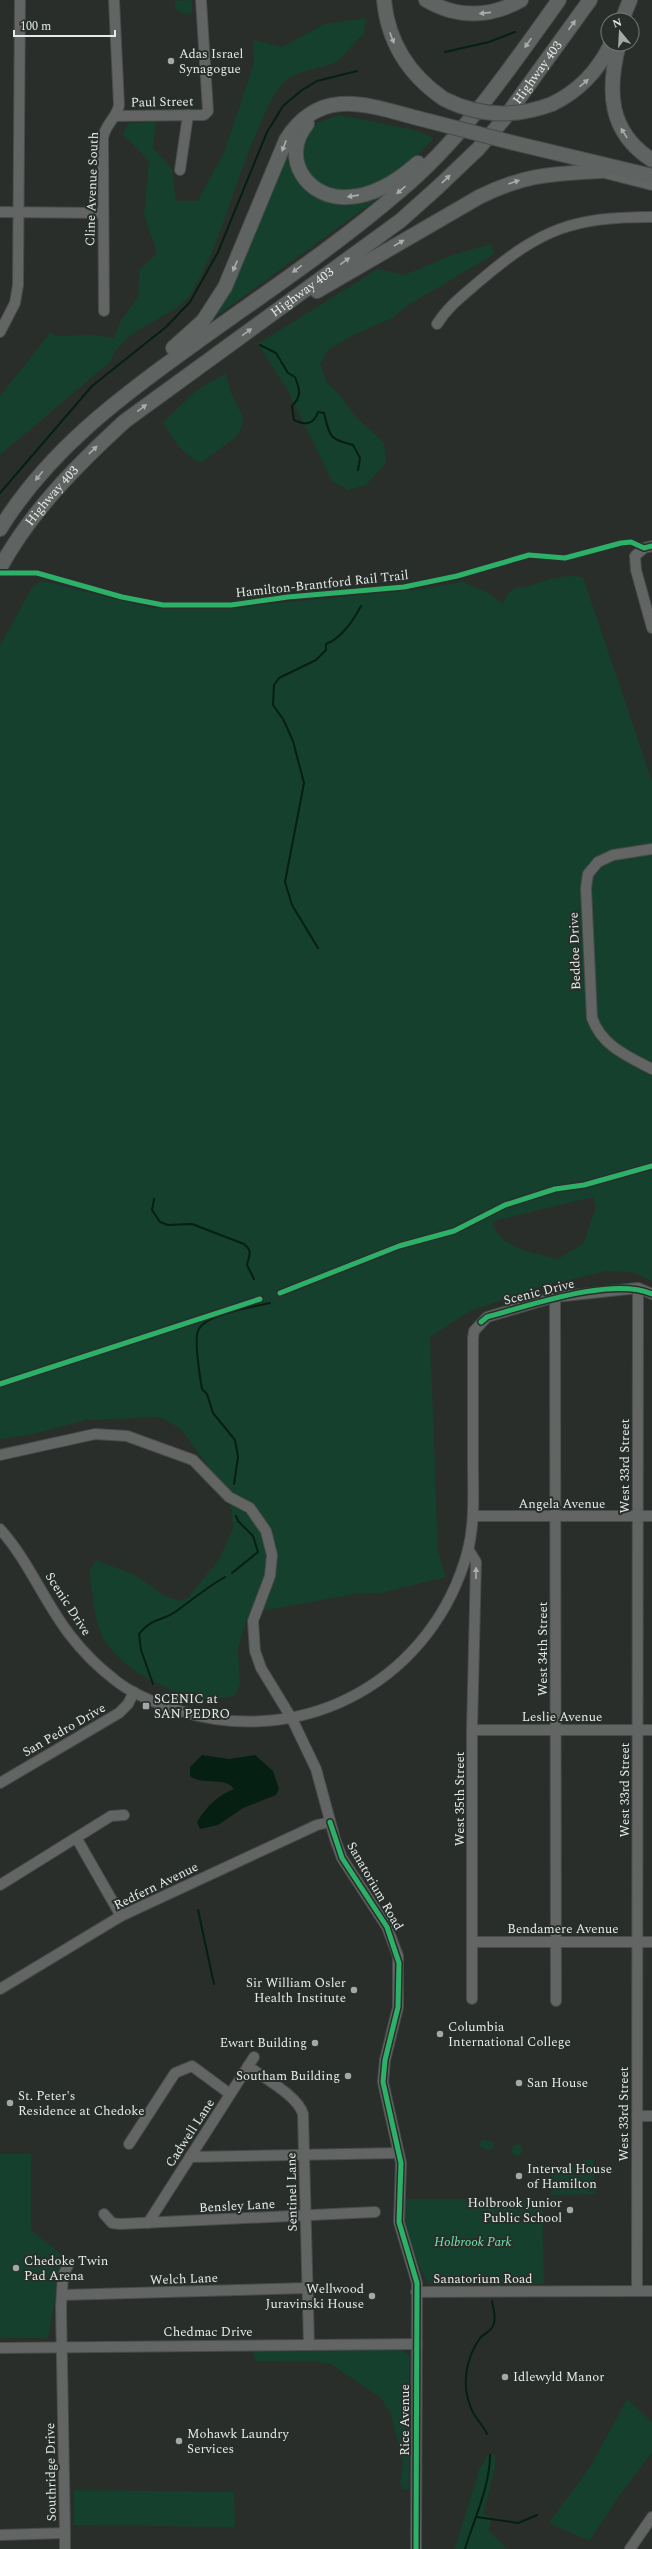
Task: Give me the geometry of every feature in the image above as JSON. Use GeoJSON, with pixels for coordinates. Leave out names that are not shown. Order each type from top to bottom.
{"type":"FeatureCollection","features":[{"type":"Feature","properties":{"kind":"highway"},"geometry":{"type":"LineString","coordinates":[[384,0],[388,26],[402,58],[416,77],[444,99],[465,109],[492,114],[520,113],[552,104],[571,93],[590,78],[607,52]]}},
{"type":"Feature","properties":{"kind":"highway"},"geometry":{"type":"LineString","coordinates":[[426,0],[447,10],[474,14],[501,10],[521,0]]}},
{"type":"Feature","properties":{"kind":"highway","name":"Highway 403"},"geometry":{"type":"LineString","coordinates":[[0,529],[14,506],[43,470],[104,411],[313,258],[399,192],[452,143],[511,68],[559,0]]}},
{"type":"Feature","properties":{"kind":"highway","name":"Highway 403"},"geometry":{"type":"LineString","coordinates":[[0,568],[27,526],[51,496],[92,451],[125,421],[400,221],[478,149],[504,119],[590,0]]}},
{"type":"Feature","properties":{"kind":"highway"},"geometry":{"type":"LineString","coordinates":[[625,12],[630,0]]}},
{"type":"Feature","properties":{"kind":"highway"},"geometry":{"type":"LineString","coordinates":[[616,52],[611,79],[613,107],[628,139],[652,160]]}},
{"type":"Feature","properties":{"kind":"highway"},"geometry":{"type":"LineString","coordinates":[[511,68],[429,154],[410,170],[382,188],[364,195],[334,197],[313,188],[306,182],[297,166],[295,156],[300,135],[314,118],[336,110],[363,112],[428,125],[511,146],[601,171]]}},
{"type":"Feature","properties":{"kind":"highway"},"geometry":{"type":"LineString","coordinates":[[104,411],[114,396],[188,336],[215,305],[230,277],[286,140],[299,121],[316,109],[340,103],[364,105],[428,125]]}},
{"type":"Feature","properties":{"kind":"highway"},"geometry":{"type":"LineString","coordinates":[[511,146],[652,176]]}},
{"type":"Feature","properties":{"kind":"highway"},"geometry":{"type":"LineString","coordinates":[[291,300],[307,296],[479,197],[507,184],[553,173],[601,171]]}},
{"type":"Feature","properties":{"kind":"main road"},"geometry":{"type":"LineString","coordinates":[[601,171],[652,184]]}},
{"type":"Feature","properties":{"kind":"street"},"geometry":{"type":"LineString","coordinates":[[0,332],[14,303],[18,285],[20,0]]}},
{"type":"Feature","properties":{"kind":"street","name":"Cline Avenue South"},"geometry":{"type":"LineString","coordinates":[[104,311],[102,213],[104,131],[115,116],[119,105],[114,0]]}},
{"type":"Feature","properties":{"kind":"street","name":"Paul Street"},"geometry":{"type":"LineString","coordinates":[[115,116],[204,115],[208,111],[202,0]]}},
{"type":"Feature","properties":{"kind":"street"},"geometry":{"type":"LineString","coordinates":[[180,170],[188,115]]}},
{"type":"Feature","properties":{"kind":"street"},"geometry":{"type":"LineString","coordinates":[[0,212],[102,213]]}},
{"type":"Feature","properties":{"kind":"street"},"geometry":{"type":"LineString","coordinates":[[437,324],[455,302],[504,261],[549,232],[571,224],[592,220],[652,217]]}},
{"type":"Feature","properties":{"kind":"street"},"geometry":{"type":"LineString","coordinates":[[652,546],[644,548],[635,556],[636,570],[652,628]]}},
{"type":"Feature","properties":{"kind":"street","name":"Beddoe Drive"},"geometry":{"type":"LineString","coordinates":[[652,849],[605,858],[588,874],[586,888],[592,1018],[596,1028],[616,1050],[652,1069]]}},
{"type":"Feature","properties":{"kind":"street","name":"Scenic Drive"},"geometry":{"type":"LineString","coordinates":[[0,1529],[29,1568],[69,1634],[94,1662],[117,1682],[134,1692],[158,1704],[206,1718],[242,1721],[292,1719],[339,1703],[387,1675],[428,1633],[457,1583],[468,1549],[473,1516],[474,1331],[487,1318],[555,1297],[638,1288],[652,1294]]}},
{"type":"Feature","properties":{"kind":"street","name":"West 33rd Street"},"geometry":{"type":"LineString","coordinates":[[637,2291],[638,1288]]}},
{"type":"Feature","properties":{"kind":"street","name":"West 34th Street"},"geometry":{"type":"LineString","coordinates":[[555,1297],[557,1730],[556,2001]]}},
{"type":"Feature","properties":{"kind":"street","name":"Sanatorium Road"},"geometry":{"type":"LineString","coordinates":[[0,1455],[96,1434],[127,1436],[193,1460],[224,1492],[250,1508],[266,1531],[272,1555],[270,1576],[253,1621],[255,1651],[261,1668],[292,1719],[316,1769],[330,1822],[342,1858],[387,1927],[398,1956],[398,2007],[385,2060],[383,2082],[402,2176],[399,2222],[416,2276],[416,2292],[652,2291]]}},
{"type":"Feature","properties":{"kind":"street","name":"Angela Avenue"},"geometry":{"type":"LineString","coordinates":[[473,1516],[652,1516]]}},
{"type":"Feature","properties":{"kind":"street","name":"West 35th Street"},"geometry":{"type":"LineString","coordinates":[[468,1549],[476,1562],[472,1730],[474,1942],[472,1999]]}},
{"type":"Feature","properties":{"kind":"street"},"geometry":{"type":"LineString","coordinates":[[457,1583],[468,1586],[475,1599]]}},
{"type":"Feature","properties":{"kind":"street","name":"San Pedro Drive"},"geometry":{"type":"LineString","coordinates":[[0,1782],[119,1713],[128,1704],[134,1692]]}},
{"type":"Feature","properties":{"kind":"street","name":"Leslie Avenue"},"geometry":{"type":"LineString","coordinates":[[472,1730],[652,1730]]}},
{"type":"Feature","properties":{"kind":"street"},"geometry":{"type":"LineString","coordinates":[[0,1885],[77,1839],[111,1816],[124,1815]]}},
{"type":"Feature","properties":{"kind":"street","name":"Redfern Avenue"},"geometry":{"type":"LineString","coordinates":[[0,1989],[121,1916],[317,1825],[330,1822]]}},
{"type":"Feature","properties":{"kind":"street"},"geometry":{"type":"LineString","coordinates":[[77,1839],[121,1916]]}},
{"type":"Feature","properties":{"kind":"street","name":"Bendamere Avenue"},"geometry":{"type":"LineString","coordinates":[[474,1942],[652,1942]]}},
{"type":"Feature","properties":{"kind":"street","name":"Cadwell Lane"},"geometry":{"type":"LineString","coordinates":[[148,2223],[254,2056]]}},
{"type":"Feature","properties":{"kind":"street"},"geometry":{"type":"LineString","coordinates":[[129,2144],[175,2073],[183,2068],[192,2066],[230,2094]]}},
{"type":"Feature","properties":{"kind":"street","name":"Sentinel Lane"},"geometry":{"type":"LineString","coordinates":[[248,2066],[301,2105],[304,2155],[309,2345]]}},
{"type":"Feature","properties":{"kind":"street"},"geometry":{"type":"LineString","coordinates":[[637,2116],[652,2116]]}},
{"type":"Feature","properties":{"kind":"street"},"geometry":{"type":"LineString","coordinates":[[190,2157],[398,2153]]}},
{"type":"Feature","properties":{"kind":"street","name":"Bensley Lane"},"geometry":{"type":"LineString","coordinates":[[104,2214],[112,2223],[148,2223],[375,2212]]}},
{"type":"Feature","properties":{"kind":"street","name":"Southridge Drive"},"geometry":{"type":"LineString","coordinates":[[0,2535],[65,2533],[61,2346],[63,2276],[69,2263]]}},
{"type":"Feature","properties":{"kind":"street","name":"Welch Lane"},"geometry":{"type":"LineString","coordinates":[[62,2295],[307,2288]]}},
{"type":"Feature","properties":{"kind":"street","name":"Rice Avenue"},"geometry":{"type":"LineString","coordinates":[[416,2292],[416,2549]]}},
{"type":"Feature","properties":{"kind":"street","name":"Chedmac Drive"},"geometry":{"type":"LineString","coordinates":[[0,2348],[61,2346],[416,2344]]}},
{"type":"Feature","properties":{"kind":"street"},"geometry":{"type":"LineString","coordinates":[[630,2549],[652,2517]]}},
{"type":"Feature","properties":{"kind":"street"},"geometry":{"type":"LineString","coordinates":[[65,2533],[65,2549]]}},
{"type":"Feature","properties":{"kind":"green space"},"geometry":{"type":"Polygon","coordinates":[[[192,0],[192,13],[185,14],[175,9],[175,1],[192,0]]]}},
{"type":"Feature","properties":{"kind":"green space"},"geometry":{"type":"Polygon","coordinates":[[[366,18],[364,35],[356,40],[342,57],[332,64],[302,72],[288,78],[272,98],[251,146],[212,253],[191,293],[184,302],[174,310],[126,339],[117,349],[110,362],[0,455],[0,396],[51,332],[54,336],[93,335],[114,338],[120,322],[138,297],[140,269],[155,255],[156,250],[144,214],[149,161],[123,134],[128,123],[156,122],[153,148],[172,169],[176,201],[198,201],[225,150],[254,63],[253,40],[282,47],[325,24],[366,18]]]}},
{"type":"Feature","properties":{"kind":"green space"},"geometry":{"type":"Polygon","coordinates":[[[339,115],[414,130],[434,138],[410,162],[371,188],[345,193],[324,189],[304,173],[300,146],[311,125],[339,115]]]}},
{"type":"Feature","properties":{"kind":"green space"},"geometry":{"type":"Polygon","coordinates":[[[291,145],[293,166],[301,184],[315,197],[324,200],[341,202],[385,193],[214,318],[291,145]]]}},
{"type":"Feature","properties":{"kind":"green space"},"geometry":{"type":"Polygon","coordinates":[[[491,244],[494,254],[407,306],[392,318],[349,337],[328,350],[320,364],[327,383],[340,395],[353,414],[384,443],[386,463],[366,485],[348,490],[332,481],[288,391],[258,344],[378,269],[404,275],[455,254],[491,244]]]}},
{"type":"Feature","properties":{"kind":"green space"},"geometry":{"type":"Polygon","coordinates":[[[226,373],[230,391],[243,417],[242,426],[236,437],[201,463],[183,451],[170,435],[163,422],[196,391],[226,373]]]}},
{"type":"Feature","properties":{"kind":"green space"},"geometry":{"type":"Polygon","coordinates":[[[570,576],[583,577],[652,782],[652,1281],[632,1272],[606,1271],[544,1286],[470,1311],[430,1337],[438,1551],[446,1577],[380,1593],[355,1594],[249,1613],[238,1648],[240,1684],[235,1696],[205,1699],[177,1692],[148,1679],[135,1671],[113,1651],[104,1640],[98,1626],[89,1571],[96,1560],[135,1575],[165,1596],[179,1601],[188,1598],[219,1559],[233,1529],[232,1511],[225,1490],[181,1429],[160,1417],[86,1420],[33,1434],[0,1439],[0,646],[31,589],[41,581],[153,608],[212,608],[423,589],[463,582],[488,593],[503,604],[509,592],[517,588],[531,586],[553,578],[570,576]],[[593,1197],[493,1222],[496,1231],[510,1244],[529,1252],[558,1259],[584,1243],[596,1206],[593,1197]]]}},
{"type":"Feature","properties":{"kind":"green space"},"geometry":{"type":"Polygon","coordinates":[[[485,2140],[494,2142],[493,2149],[485,2149],[479,2146],[481,2141],[485,2140]]]}},
{"type":"Feature","properties":{"kind":"green space"},"geometry":{"type":"Polygon","coordinates":[[[517,2144],[521,2146],[523,2150],[521,2154],[517,2156],[513,2154],[511,2150],[513,2146],[517,2144]]]}},
{"type":"Feature","properties":{"kind":"green space"},"geometry":{"type":"Polygon","coordinates":[[[0,2154],[31,2154],[31,2230],[63,2256],[48,2338],[0,2338],[0,2154]]]}},
{"type":"Feature","properties":{"kind":"green space"},"geometry":{"type":"Polygon","coordinates":[[[583,2160],[593,2160],[595,2194],[551,2195],[551,2168],[583,2168],[583,2160]]]}},
{"type":"Feature","properties":{"kind":"green space","name":"Holbrook Park"},"geometry":{"type":"Polygon","coordinates":[[[404,2199],[542,2199],[544,2284],[429,2284],[418,2263],[407,2233],[404,2199]]]}},
{"type":"Feature","properties":{"kind":"green space"},"geometry":{"type":"Polygon","coordinates":[[[254,2350],[401,2350],[409,2355],[409,2489],[403,2489],[400,2482],[403,2463],[391,2414],[381,2398],[331,2364],[319,2362],[257,2361],[253,2355],[254,2350]]]}},
{"type":"Feature","properties":{"kind":"green space"},"geometry":{"type":"Polygon","coordinates":[[[627,2399],[652,2422],[652,2452],[620,2495],[589,2541],[549,2523],[590,2467],[627,2399]]]}},
{"type":"Feature","properties":{"kind":"green space"},"geometry":{"type":"Polygon","coordinates":[[[488,2455],[495,2455],[495,2468],[483,2514],[491,2517],[489,2531],[507,2549],[455,2549],[479,2470],[488,2455]]]}},
{"type":"Feature","properties":{"kind":"green space"},"geometry":{"type":"Polygon","coordinates":[[[74,2490],[234,2492],[235,2527],[74,2525],[74,2490]]]}},
{"type":"Feature","properties":{"kind":"shaded area"},"geometry":{"type":"Polygon","coordinates":[[[202,1755],[229,1759],[255,1755],[273,1771],[279,1789],[276,1795],[243,1808],[218,1825],[200,1829],[197,1822],[205,1811],[217,1798],[234,1789],[225,1783],[195,1779],[190,1776],[190,1767],[202,1755]]]}},
{"type":"Feature","properties":{"kind":"waterway"},"geometry":{"type":"LineString","coordinates":[[445,52],[489,42],[515,32]]}},
{"type":"Feature","properties":{"kind":"waterway"},"geometry":{"type":"LineString","coordinates":[[0,493],[92,386],[166,327],[190,302],[218,252],[267,132],[283,106],[302,90],[317,81],[357,71]]}},
{"type":"Feature","properties":{"kind":"waterway"},"geometry":{"type":"LineString","coordinates":[[260,345],[276,353],[288,373],[295,377],[299,396],[292,406],[294,420],[302,423],[309,423],[314,419],[318,412],[324,413],[329,432],[332,436],[339,441],[353,445],[360,458],[358,470]]}},
{"type":"Feature","properties":{"kind":"waterway"},"geometry":{"type":"LineString","coordinates":[[318,948],[292,905],[285,882],[304,783],[293,741],[283,719],[273,705],[274,685],[279,678],[316,660],[326,650],[326,644],[337,638],[342,633],[361,606]]}},
{"type":"Feature","properties":{"kind":"waterway"},"geometry":{"type":"LineString","coordinates":[[154,1199],[152,1210],[160,1222],[168,1225],[192,1224],[244,1244],[249,1249],[247,1265],[254,1279]]}},
{"type":"Feature","properties":{"kind":"waterway"},"geometry":{"type":"LineString","coordinates":[[234,1484],[238,1457],[235,1440],[213,1413],[207,1394],[202,1389],[198,1360],[197,1336],[202,1325],[209,1320],[230,1312],[270,1303]]}},
{"type":"Feature","properties":{"kind":"waterway"},"geometry":{"type":"LineString","coordinates":[[232,1573],[258,1552],[253,1536],[238,1521],[236,1516]]}},
{"type":"Feature","properties":{"kind":"waterway"},"geometry":{"type":"LineString","coordinates":[[153,1684],[141,1650],[139,1634],[144,1628],[153,1622],[175,1612],[225,1577]]}},
{"type":"Feature","properties":{"kind":"waterway"},"geometry":{"type":"LineString","coordinates":[[198,1910],[214,1984]]}},
{"type":"Feature","properties":{"kind":"waterway"},"geometry":{"type":"LineString","coordinates":[[487,2434],[471,2408],[466,2390],[466,2372],[475,2346],[480,2338],[493,2326],[495,2317],[492,2301]]}},
{"type":"Feature","properties":{"kind":"waterway"},"geometry":{"type":"LineString","coordinates":[[465,2549],[481,2503],[487,2479],[490,2455]]}},
{"type":"Feature","properties":{"kind":"waterway"},"geometry":{"type":"LineString","coordinates":[[477,2517],[518,2523],[537,2515]]}},
{"type":"Feature","properties":{"kind":"cycle path","name":"Hamilton-Brantford Rail Trail"},"geometry":{"type":"LineString","coordinates":[[0,573],[37,573],[122,597],[163,605],[231,605],[288,597],[404,587],[457,576],[529,555],[565,558],[621,543],[631,542],[644,548],[652,546]]}},
{"type":"Feature","properties":{"kind":"cycle path"},"geometry":{"type":"LineString","coordinates":[[280,1293],[399,1246],[454,1231],[505,1205],[555,1189],[584,1185],[652,1166]]}},
{"type":"Feature","properties":{"kind":"cycle path"},"geometry":{"type":"LineString","coordinates":[[481,1322],[487,1317],[525,1306],[593,1290],[616,1288],[635,1289],[652,1294]]}},
{"type":"Feature","properties":{"kind":"cycle path"},"geometry":{"type":"LineString","coordinates":[[0,1384],[260,1299]]}},
{"type":"Feature","properties":{"kind":"cycle path"},"geometry":{"type":"LineString","coordinates":[[330,1822],[342,1858],[387,1927],[399,1963],[398,2007],[385,2060],[383,2082],[401,2163],[399,2222],[417,2283],[416,2549]]}},
{"type":"Feature","properties":{"kind":"place","name":"Adas Israel Synagogue"},"geometry":{"type":"Point","coordinates":[171,61]}},
{"type":"Feature","properties":{"kind":"place","name":"SCENIC at SAN PEDRO"},"geometry":{"type":"Point","coordinates":[146,1706]}},
{"type":"Feature","properties":{"kind":"place","name":"Sir William Osler Health Institute"},"geometry":{"type":"Point","coordinates":[354,1990]}},
{"type":"Feature","properties":{"kind":"place","name":"Columbia International College"},"geometry":{"type":"Point","coordinates":[440,2034]}},
{"type":"Feature","properties":{"kind":"place","name":"Ewart Building"},"geometry":{"type":"Point","coordinates":[315,2043]}},
{"type":"Feature","properties":{"kind":"place","name":"Southam Building"},"geometry":{"type":"Point","coordinates":[348,2076]}},
{"type":"Feature","properties":{"kind":"place","name":"San House"},"geometry":{"type":"Point","coordinates":[519,2083]}},
{"type":"Feature","properties":{"kind":"place","name":"St. Peter's Residence at Chedoke"},"geometry":{"type":"Point","coordinates":[10,2103]}},
{"type":"Feature","properties":{"kind":"place","name":"Interval House of Hamilton"},"geometry":{"type":"Point","coordinates":[519,2176]}},
{"type":"Feature","properties":{"kind":"place","name":"Holbrook Junior Public School"},"geometry":{"type":"Point","coordinates":[570,2210]}},
{"type":"Feature","properties":{"kind":"place","name":"Chedoke Twin Pad Arena"},"geometry":{"type":"Point","coordinates":[16,2268]}},
{"type":"Feature","properties":{"kind":"place","name":"Wellwood Juravinski House"},"geometry":{"type":"Point","coordinates":[372,2296]}},
{"type":"Feature","properties":{"kind":"place","name":"Idlewyld Manor"},"geometry":{"type":"Point","coordinates":[505,2377]}},
{"type":"Feature","properties":{"kind":"place","name":"Mohawk Laundry Services"},"geometry":{"type":"Point","coordinates":[179,2441]}}]}
